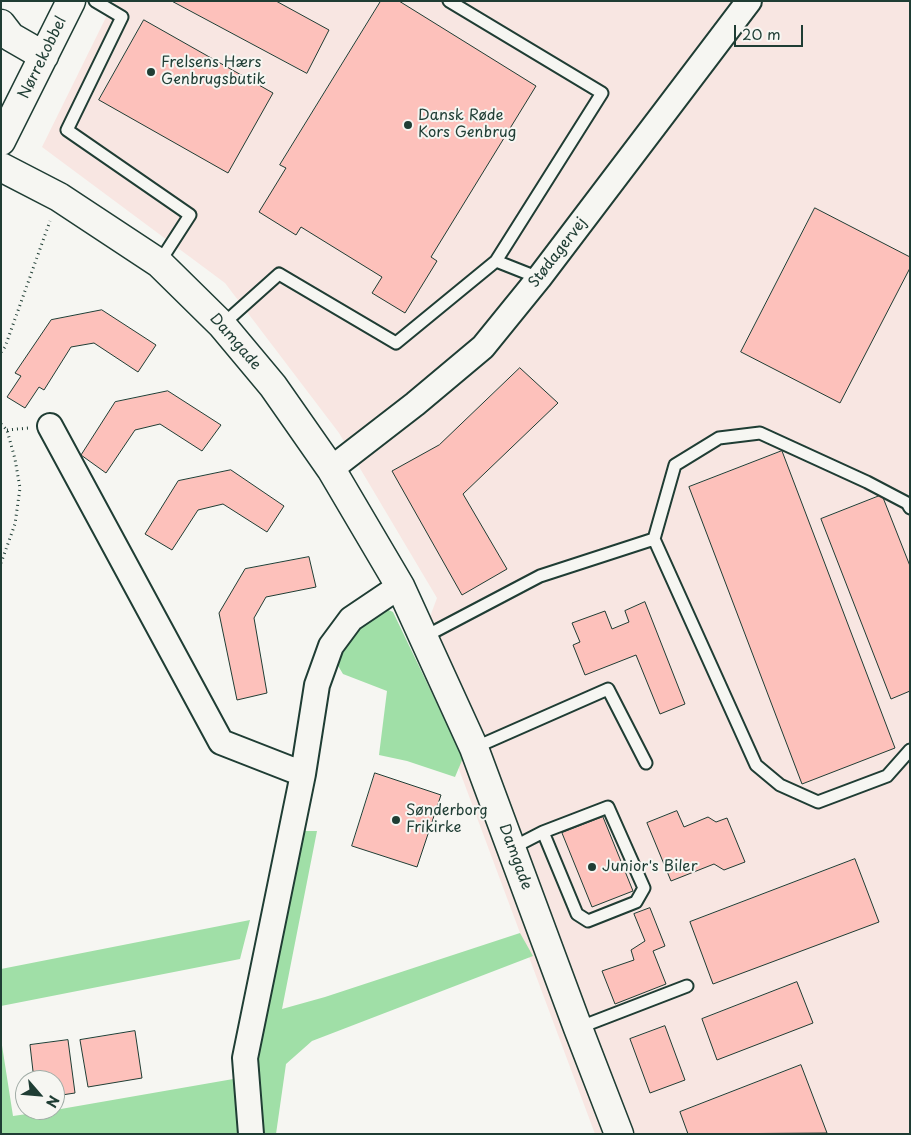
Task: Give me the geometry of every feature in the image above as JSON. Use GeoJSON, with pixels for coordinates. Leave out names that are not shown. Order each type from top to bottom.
{"type":"FeatureCollection","features":[{"type":"Feature","properties":{"kind":"street","name":"Nørrekobbel"},"geometry":{"type":"LineString","coordinates":[[1,141],[71,1]]}},
{"type":"Feature","properties":{"kind":"street","name":"Stødagervej"},"geometry":{"type":"LineString","coordinates":[[330,469],[415,404],[483,347],[539,278],[750,1]]}},
{"type":"Feature","properties":{"kind":"street"},"geometry":{"type":"LineString","coordinates":[[1,24],[11,37],[44,56]]}},
{"type":"Feature","properties":{"kind":"street","name":"Damgade"},"geometry":{"type":"LineString","coordinates":[[1,167],[59,197],[159,263],[222,325],[273,386],[330,469],[400,586],[422,638],[474,748],[619,1134]]}},
{"type":"Feature","properties":{"kind":"street"},"geometry":{"type":"LineString","coordinates":[[50,426],[221,742],[303,774]]}},
{"type":"Feature","properties":{"kind":"street"},"geometry":{"type":"LineString","coordinates":[[252,1134],[246,1058],[303,774],[317,685],[331,646],[351,619],[400,586]]}},
{"type":"Feature","properties":{"kind":"lane"},"geometry":{"type":"LineString","coordinates":[[95,1],[122,17],[67,130],[190,214],[159,263]]}},
{"type":"Feature","properties":{"kind":"lane"},"geometry":{"type":"LineString","coordinates":[[222,325],[279,274],[396,343],[496,261],[602,93],[449,1]]}},
{"type":"Feature","properties":{"kind":"lane"},"geometry":{"type":"LineString","coordinates":[[496,261],[539,278]]}},
{"type":"Feature","properties":{"kind":"lane"},"geometry":{"type":"LineString","coordinates":[[910,508],[908,503],[867,482],[760,433],[719,438],[676,465],[654,539],[756,765],[780,786],[818,802],[887,776],[910,750]]}},
{"type":"Feature","properties":{"kind":"lane"},"geometry":{"type":"LineString","coordinates":[[422,638],[540,576],[654,539]]}},
{"type":"Feature","properties":{"kind":"lane"},"geometry":{"type":"LineString","coordinates":[[474,748],[608,689],[646,763]]}},
{"type":"Feature","properties":{"kind":"lane"},"geometry":{"type":"LineString","coordinates":[[512,848],[543,832],[608,807],[644,888],[636,902],[588,921],[577,914],[543,832]]}},
{"type":"Feature","properties":{"kind":"lane"},"geometry":{"type":"LineString","coordinates":[[578,1028],[687,986]]}},
{"type":"Feature","properties":{"kind":"path"},"geometry":{"type":"LineString","coordinates":[[1,352],[5,346],[59,197]]}},
{"type":"Feature","properties":{"kind":"path"},"geometry":{"type":"LineString","coordinates":[[1,424],[7,430],[20,488],[15,524],[1,563]]}},
{"type":"Feature","properties":{"kind":"shaded area"},"geometry":{"type":"Polygon","coordinates":[[[114,1],[910,1],[910,1134],[595,1134],[416,654],[437,598],[339,433],[225,283],[42,147],[114,1]]]}},
{"type":"Feature","properties":{"kind":"green space"},"geometry":{"type":"Polygon","coordinates":[[[382,607],[393,612],[463,758],[455,777],[407,761],[379,755],[387,691],[343,674],[334,659],[345,637],[382,607]]]}},
{"type":"Feature","properties":{"kind":"green space"},"geometry":{"type":"Polygon","coordinates":[[[302,831],[317,831],[282,1009],[325,997],[520,933],[533,956],[312,1041],[286,1064],[276,1134],[256,1134],[251,1061],[302,831]]]}},
{"type":"Feature","properties":{"kind":"green space"},"geometry":{"type":"Polygon","coordinates":[[[250,920],[240,959],[1,1006],[1,969],[250,920]]]}},
{"type":"Feature","properties":{"kind":"green space"},"geometry":{"type":"Polygon","coordinates":[[[1,1039],[15,1120],[65,1120],[65,1108],[239,1078],[242,1134],[1,1134],[1,1039]]]}},
{"type":"Feature","properties":{"kind":"building"},"geometry":{"type":"Polygon","coordinates":[[[172,1],[276,1],[329,30],[307,73],[172,1]]]}},
{"type":"Feature","properties":{"kind":"building","name":"Dansk Røde Kors Genbrug"},"geometry":{"type":"Polygon","coordinates":[[[381,1],[399,1],[536,86],[431,257],[437,261],[405,313],[372,293],[382,277],[301,227],[296,235],[259,212],[286,168],[280,165],[381,1]]]}},
{"type":"Feature","properties":{"kind":"building"},"geometry":{"type":"Polygon","coordinates":[[[144,20],[273,93],[228,173],[99,100],[144,20]]]}},
{"type":"Feature","properties":{"kind":"building"},"geometry":{"type":"Polygon","coordinates":[[[815,208],[910,257],[910,268],[840,403],[741,352],[815,208]]]}},
{"type":"Feature","properties":{"kind":"building"},"geometry":{"type":"Polygon","coordinates":[[[102,310],[156,345],[138,372],[94,343],[71,347],[44,390],[39,387],[25,408],[7,397],[21,376],[15,373],[51,320],[102,310]]]}},
{"type":"Feature","properties":{"kind":"building"},"geometry":{"type":"Polygon","coordinates":[[[520,368],[558,403],[463,494],[507,569],[462,595],[392,471],[439,445],[520,368]]]}},
{"type":"Feature","properties":{"kind":"building"},"geometry":{"type":"Polygon","coordinates":[[[168,391],[221,425],[202,451],[160,424],[135,430],[106,473],[81,455],[115,402],[168,391]]]}},
{"type":"Feature","properties":{"kind":"building"},"geometry":{"type":"Polygon","coordinates":[[[782,451],[895,748],[802,784],[689,487],[782,451]]]}},
{"type":"Feature","properties":{"kind":"building"},"geometry":{"type":"Polygon","coordinates":[[[231,470],[284,506],[267,532],[223,504],[198,510],[172,550],[145,534],[178,481],[231,470]]]}},
{"type":"Feature","properties":{"kind":"building"},"geometry":{"type":"Polygon","coordinates":[[[882,495],[910,566],[910,691],[891,699],[821,519],[882,495]]]}},
{"type":"Feature","properties":{"kind":"building"},"geometry":{"type":"Polygon","coordinates":[[[309,557],[316,587],[266,597],[254,618],[267,693],[237,700],[219,613],[245,569],[309,557]]]}},
{"type":"Feature","properties":{"kind":"building"},"geometry":{"type":"Polygon","coordinates":[[[645,602],[685,704],[660,714],[636,655],[585,675],[573,645],[580,642],[572,623],[605,611],[612,629],[629,622],[625,611],[645,602]]]}},
{"type":"Feature","properties":{"kind":"building","name":"Sønderborg Frikirke"},"geometry":{"type":"Polygon","coordinates":[[[375,773],[441,795],[417,867],[352,846],[375,773]]]}},
{"type":"Feature","properties":{"kind":"building"},"geometry":{"type":"Polygon","coordinates":[[[677,811],[684,827],[708,817],[716,822],[727,818],[745,862],[724,870],[714,864],[671,881],[647,823],[677,811]]]}},
{"type":"Feature","properties":{"kind":"building"},"geometry":{"type":"Polygon","coordinates":[[[603,817],[633,891],[592,907],[562,833],[603,817]]]}},
{"type":"Feature","properties":{"kind":"building"},"geometry":{"type":"Polygon","coordinates":[[[855,859],[879,922],[713,984],[690,922],[855,859]]]}},
{"type":"Feature","properties":{"kind":"building"},"geometry":{"type":"Polygon","coordinates":[[[650,908],[665,946],[653,951],[666,984],[615,1004],[602,971],[634,960],[631,950],[645,941],[634,914],[650,908]]]}},
{"type":"Feature","properties":{"kind":"building"},"geometry":{"type":"Polygon","coordinates":[[[797,982],[813,1023],[717,1060],[702,1019],[797,982]]]}},
{"type":"Feature","properties":{"kind":"building"},"geometry":{"type":"Polygon","coordinates":[[[665,1026],[685,1080],[650,1093],[630,1039],[665,1026]]]}},
{"type":"Feature","properties":{"kind":"building"},"geometry":{"type":"Polygon","coordinates":[[[135,1031],[142,1078],[88,1087],[80,1040],[135,1031]]]}},
{"type":"Feature","properties":{"kind":"building"},"geometry":{"type":"Polygon","coordinates":[[[68,1040],[75,1093],[65,1094],[65,1070],[33,1070],[30,1045],[68,1040]]]}},
{"type":"Feature","properties":{"kind":"building"},"geometry":{"type":"Polygon","coordinates":[[[801,1065],[827,1133],[688,1134],[680,1112],[801,1065]]]}},
{"type":"Feature","properties":{"kind":"place","name":"Frelsens Hærs Genbrugsbutik"},"geometry":{"type":"Point","coordinates":[151,72]}},
{"type":"Feature","properties":{"kind":"place","name":"Dansk Røde Kors Genbrug"},"geometry":{"type":"Point","coordinates":[408,125]}},
{"type":"Feature","properties":{"kind":"place","name":"Sønderborg Frikirke"},"geometry":{"type":"Point","coordinates":[396,820]}},
{"type":"Feature","properties":{"kind":"place","name":"Junior's Biler"},"geometry":{"type":"Point","coordinates":[592,867]}}]}
